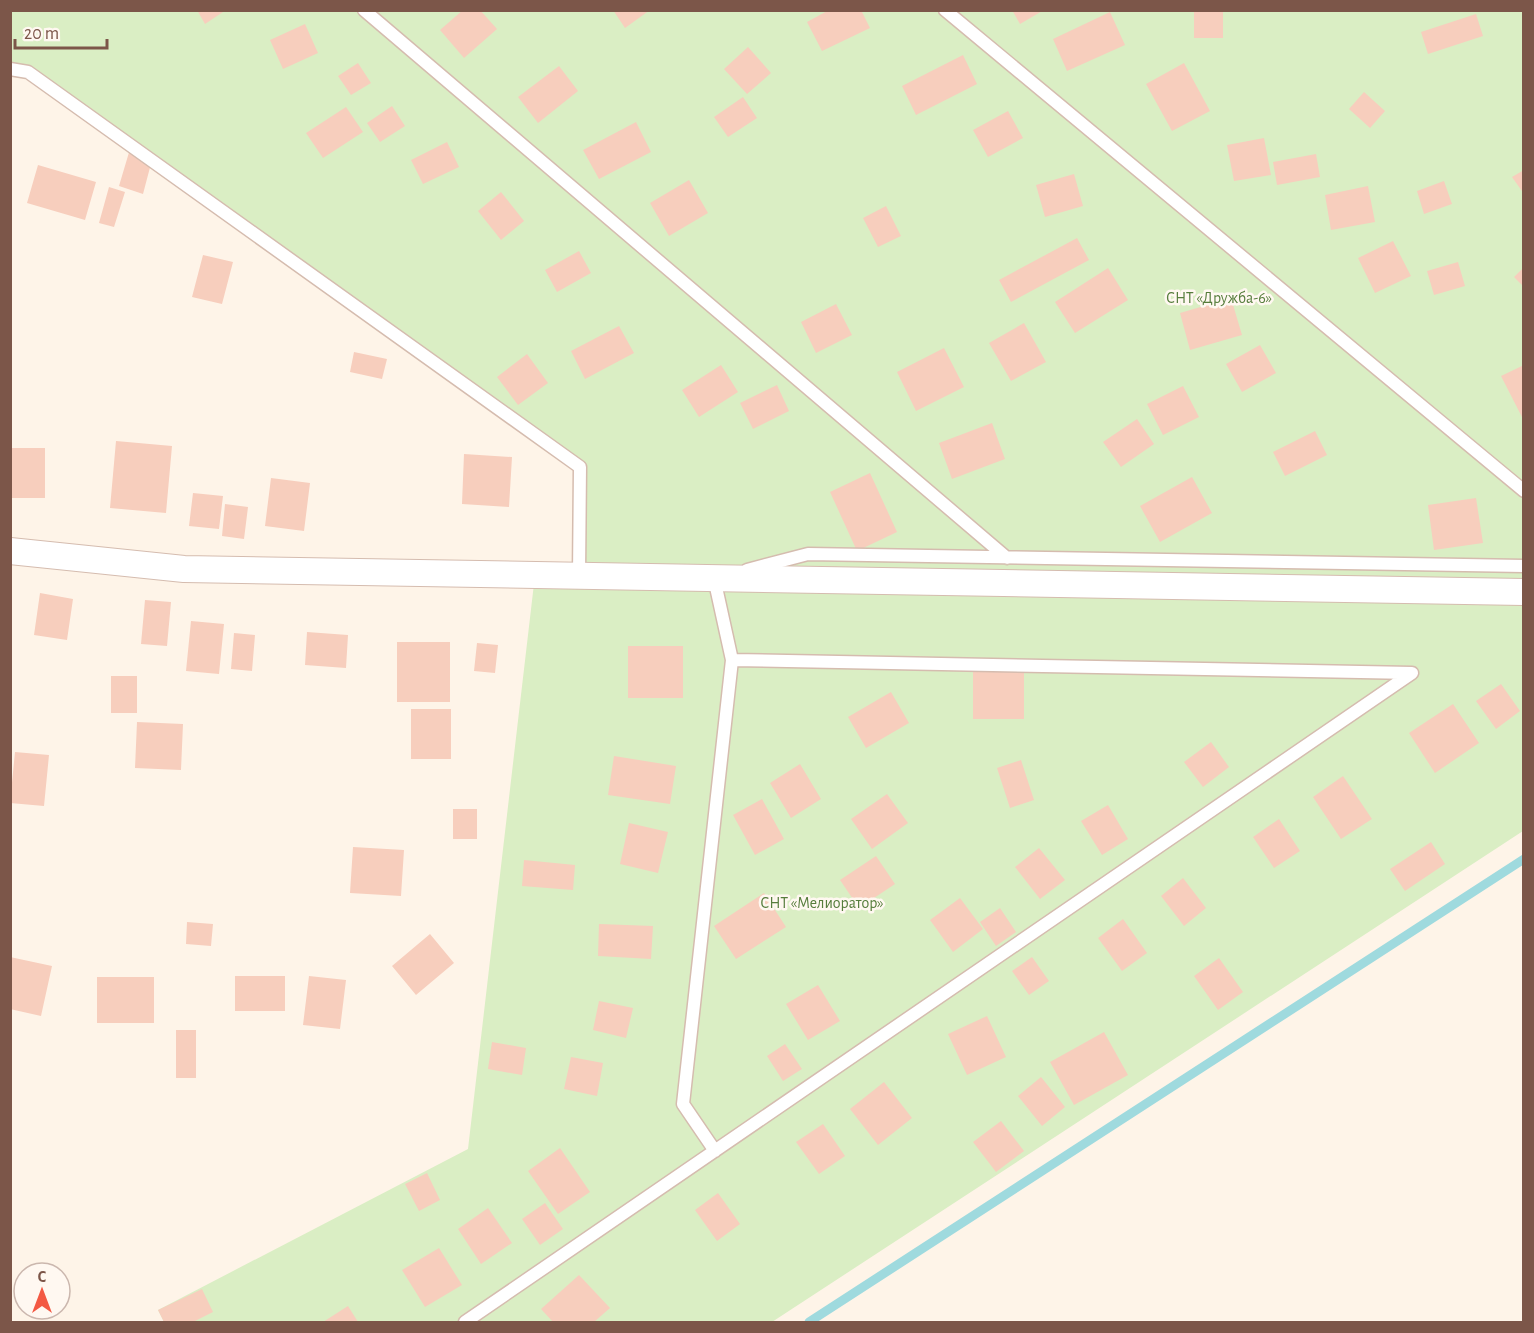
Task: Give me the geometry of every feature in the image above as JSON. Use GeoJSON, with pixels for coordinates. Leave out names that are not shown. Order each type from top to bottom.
{"type":"FeatureCollection","features":[{"type":"Feature","properties":{"kind":"street"},"geometry":{"type":"LineString","coordinates":[[10,551],[184,569],[1524,592]]}},
{"type":"Feature","properties":{"kind":"lane"},"geometry":{"type":"LineString","coordinates":[[364,10],[1007,558]]}},
{"type":"Feature","properties":{"kind":"lane"},"geometry":{"type":"LineString","coordinates":[[945,10],[1524,491]]}},
{"type":"Feature","properties":{"kind":"lane"},"geometry":{"type":"LineString","coordinates":[[10,69],[28,72],[580,468],[579,576]]}},
{"type":"Feature","properties":{"kind":"lane"},"geometry":{"type":"LineString","coordinates":[[715,1151],[683,1104],[732,660],[714,578],[808,555],[1524,566]]}},
{"type":"Feature","properties":{"kind":"lane"},"geometry":{"type":"LineString","coordinates":[[465,1323],[1412,673],[732,660]]}},
{"type":"Feature","properties":{"kind":"green space"},"geometry":{"type":"Polygon","coordinates":[[[10,11],[1523,11],[1523,831],[772,1322],[164,1322],[158,1310],[468,1149],[535,575],[579,575],[580,468],[29,72],[11,69],[10,11]]]}},
{"type":"Feature","properties":{"kind":"building"},"geometry":{"type":"Polygon","coordinates":[[[197,10],[226,10],[205,24],[197,10]]]}},
{"type":"Feature","properties":{"kind":"building"},"geometry":{"type":"Polygon","coordinates":[[[463,10],[480,10],[497,29],[464,58],[440,30],[463,10]]]}},
{"type":"Feature","properties":{"kind":"building"},"geometry":{"type":"Polygon","coordinates":[[[613,10],[650,10],[625,28],[613,10]]]}},
{"type":"Feature","properties":{"kind":"building"},"geometry":{"type":"Polygon","coordinates":[[[829,10],[861,10],[870,28],[822,51],[807,22],[829,10]]]}},
{"type":"Feature","properties":{"kind":"building"},"geometry":{"type":"Polygon","coordinates":[[[1012,10],[1044,10],[1020,24],[1012,10]]]}},
{"type":"Feature","properties":{"kind":"building"},"geometry":{"type":"Polygon","coordinates":[[[1194,10],[1223,10],[1223,38],[1194,38],[1194,10]]]}},
{"type":"Feature","properties":{"kind":"building"},"geometry":{"type":"Polygon","coordinates":[[[1110,12],[1125,45],[1067,71],[1053,39],[1110,12]]]}},
{"type":"Feature","properties":{"kind":"building"},"geometry":{"type":"Polygon","coordinates":[[[1476,14],[1483,36],[1428,54],[1421,32],[1476,14]]]}},
{"type":"Feature","properties":{"kind":"building"},"geometry":{"type":"Polygon","coordinates":[[[305,24],[318,53],[283,69],[270,40],[305,24]]]}},
{"type":"Feature","properties":{"kind":"building"},"geometry":{"type":"Polygon","coordinates":[[[748,47],[771,73],[747,94],[724,69],[748,47]]]}},
{"type":"Feature","properties":{"kind":"building"},"geometry":{"type":"Polygon","coordinates":[[[963,55],[977,84],[916,115],[902,86],[963,55]]]}},
{"type":"Feature","properties":{"kind":"building"},"geometry":{"type":"Polygon","coordinates":[[[358,63],[371,83],[351,95],[338,76],[358,63]]]}},
{"type":"Feature","properties":{"kind":"building"},"geometry":{"type":"Polygon","coordinates":[[[1184,63],[1210,111],[1172,131],[1146,84],[1184,63]]]}},
{"type":"Feature","properties":{"kind":"building"},"geometry":{"type":"Polygon","coordinates":[[[559,66],[578,91],[538,123],[518,97],[559,66]]]}},
{"type":"Feature","properties":{"kind":"building"},"geometry":{"type":"Polygon","coordinates":[[[1364,92],[1385,111],[1370,128],[1349,109],[1364,92]]]}},
{"type":"Feature","properties":{"kind":"building"},"geometry":{"type":"Polygon","coordinates":[[[743,97],[757,118],[728,137],[714,117],[743,97]]]}},
{"type":"Feature","properties":{"kind":"building"},"geometry":{"type":"Polygon","coordinates":[[[392,106],[405,126],[380,142],[367,123],[392,106]]]}},
{"type":"Feature","properties":{"kind":"building"},"geometry":{"type":"Polygon","coordinates":[[[346,107],[363,132],[323,158],[306,133],[346,107]]]}},
{"type":"Feature","properties":{"kind":"building"},"geometry":{"type":"Polygon","coordinates":[[[1008,111],[1023,138],[988,157],[973,130],[1008,111]]]}},
{"type":"Feature","properties":{"kind":"building"},"geometry":{"type":"Polygon","coordinates":[[[636,122],[651,152],[599,179],[583,150],[636,122]]]}},
{"type":"Feature","properties":{"kind":"building"},"geometry":{"type":"Polygon","coordinates":[[[1264,138],[1271,175],[1234,181],[1227,145],[1264,138]]]}},
{"type":"Feature","properties":{"kind":"building"},"geometry":{"type":"Polygon","coordinates":[[[447,142],[459,167],[423,184],[411,160],[447,142]]]}},
{"type":"Feature","properties":{"kind":"building"},"geometry":{"type":"Polygon","coordinates":[[[130,149],[153,156],[143,194],[119,186],[130,149]]]}},
{"type":"Feature","properties":{"kind":"building"},"geometry":{"type":"Polygon","coordinates":[[[1316,154],[1320,177],[1277,185],[1273,162],[1316,154]]]}},
{"type":"Feature","properties":{"kind":"building"},"geometry":{"type":"Polygon","coordinates":[[[38,165],[96,182],[85,220],[27,203],[38,165]]]}},
{"type":"Feature","properties":{"kind":"building"},"geometry":{"type":"Polygon","coordinates":[[[1524,170],[1524,194],[1512,177],[1524,170]]]}},
{"type":"Feature","properties":{"kind":"building"},"geometry":{"type":"Polygon","coordinates":[[[1074,174],[1083,206],[1045,217],[1036,185],[1074,174]]]}},
{"type":"Feature","properties":{"kind":"building"},"geometry":{"type":"Polygon","coordinates":[[[689,180],[708,213],[669,236],[650,203],[689,180]]]}},
{"type":"Feature","properties":{"kind":"building"},"geometry":{"type":"Polygon","coordinates":[[[1444,181],[1452,204],[1424,214],[1417,191],[1444,181]]]}},
{"type":"Feature","properties":{"kind":"building"},"geometry":{"type":"Polygon","coordinates":[[[1368,186],[1375,222],[1331,230],[1325,195],[1368,186]]]}},
{"type":"Feature","properties":{"kind":"building"},"geometry":{"type":"Polygon","coordinates":[[[109,187],[125,192],[114,227],[99,223],[109,187]]]}},
{"type":"Feature","properties":{"kind":"building"},"geometry":{"type":"Polygon","coordinates":[[[501,192],[524,221],[501,240],[478,211],[501,192]]]}},
{"type":"Feature","properties":{"kind":"building"},"geometry":{"type":"Polygon","coordinates":[[[886,206],[901,236],[878,247],[863,218],[886,206]]]}},
{"type":"Feature","properties":{"kind":"building"},"geometry":{"type":"Polygon","coordinates":[[[1077,238],[1089,260],[1011,302],[999,280],[1077,238]]]}},
{"type":"Feature","properties":{"kind":"building"},"geometry":{"type":"Polygon","coordinates":[[[1393,241],[1411,276],[1375,293],[1358,258],[1393,241]]]}},
{"type":"Feature","properties":{"kind":"building"},"geometry":{"type":"Polygon","coordinates":[[[579,251],[591,273],[557,292],[545,270],[579,251]]]}},
{"type":"Feature","properties":{"kind":"building"},"geometry":{"type":"Polygon","coordinates":[[[203,255],[233,262],[222,304],[192,297],[203,255]]]}},
{"type":"Feature","properties":{"kind":"building"},"geometry":{"type":"Polygon","coordinates":[[[1458,262],[1465,286],[1434,295],[1427,271],[1458,262]]]}},
{"type":"Feature","properties":{"kind":"building"},"geometry":{"type":"Polygon","coordinates":[[[1524,267],[1524,287],[1514,277],[1524,267]]]}},
{"type":"Feature","properties":{"kind":"building"},"geometry":{"type":"Polygon","coordinates":[[[1108,268],[1128,300],[1075,333],[1055,302],[1108,268]]]}},
{"type":"Feature","properties":{"kind":"building"},"geometry":{"type":"Polygon","coordinates":[[[1231,298],[1242,335],[1190,350],[1180,313],[1231,298]]]}},
{"type":"Feature","properties":{"kind":"building"},"geometry":{"type":"Polygon","coordinates":[[[836,304],[852,335],[816,353],[801,322],[836,304]]]}},
{"type":"Feature","properties":{"kind":"building"},"geometry":{"type":"Polygon","coordinates":[[[1024,323],[1046,362],[1011,381],[989,343],[1024,323]]]}},
{"type":"Feature","properties":{"kind":"building"},"geometry":{"type":"Polygon","coordinates":[[[619,326],[634,353],[585,379],[571,351],[619,326]]]}},
{"type":"Feature","properties":{"kind":"building"},"geometry":{"type":"Polygon","coordinates":[[[1260,345],[1276,373],[1242,392],[1226,364],[1260,345]]]}},
{"type":"Feature","properties":{"kind":"building"},"geometry":{"type":"Polygon","coordinates":[[[944,348],[964,387],[916,411],[897,372],[944,348]]]}},
{"type":"Feature","properties":{"kind":"building"},"geometry":{"type":"Polygon","coordinates":[[[354,352],[387,359],[382,379],[350,372],[354,352]]]}},
{"type":"Feature","properties":{"kind":"building"},"geometry":{"type":"Polygon","coordinates":[[[527,354],[548,383],[518,405],[497,377],[527,354]]]}},
{"type":"Feature","properties":{"kind":"building"},"geometry":{"type":"Polygon","coordinates":[[[721,365],[738,392],[699,417],[682,390],[721,365]]]}},
{"type":"Feature","properties":{"kind":"building"},"geometry":{"type":"Polygon","coordinates":[[[1524,365],[1524,421],[1501,376],[1524,365]]]}},
{"type":"Feature","properties":{"kind":"building"},"geometry":{"type":"Polygon","coordinates":[[[777,385],[789,411],[753,429],[740,403],[777,385]]]}},
{"type":"Feature","properties":{"kind":"building"},"geometry":{"type":"Polygon","coordinates":[[[1183,386],[1199,417],[1163,435],[1147,404],[1183,386]]]}},
{"type":"Feature","properties":{"kind":"building"},"geometry":{"type":"Polygon","coordinates":[[[1137,419],[1154,444],[1121,467],[1103,442],[1137,419]]]}},
{"type":"Feature","properties":{"kind":"building"},"geometry":{"type":"Polygon","coordinates":[[[992,423],[1005,459],[952,479],[939,443],[992,423]]]}},
{"type":"Feature","properties":{"kind":"building"},"geometry":{"type":"Polygon","coordinates":[[[1315,431],[1327,455],[1285,476],[1273,452],[1315,431]]]}},
{"type":"Feature","properties":{"kind":"building"},"geometry":{"type":"Polygon","coordinates":[[[116,441],[172,446],[166,513],[110,508],[116,441]]]}},
{"type":"Feature","properties":{"kind":"building"},"geometry":{"type":"Polygon","coordinates":[[[10,448],[45,448],[45,498],[10,498],[10,448]]]}},
{"type":"Feature","properties":{"kind":"building"},"geometry":{"type":"Polygon","coordinates":[[[464,454],[512,457],[509,507],[462,504],[464,454]]]}},
{"type":"Feature","properties":{"kind":"building"},"geometry":{"type":"Polygon","coordinates":[[[870,473],[897,532],[857,551],[830,492],[870,473]]]}},
{"type":"Feature","properties":{"kind":"building"},"geometry":{"type":"Polygon","coordinates":[[[1192,477],[1212,513],[1160,542],[1140,506],[1192,477]]]}},
{"type":"Feature","properties":{"kind":"building"},"geometry":{"type":"Polygon","coordinates":[[[271,478],[310,483],[304,531],[265,526],[271,478]]]}},
{"type":"Feature","properties":{"kind":"building"},"geometry":{"type":"Polygon","coordinates":[[[193,493],[223,496],[219,529],[189,526],[193,493]]]}},
{"type":"Feature","properties":{"kind":"building"},"geometry":{"type":"Polygon","coordinates":[[[1476,498],[1483,543],[1434,550],[1428,505],[1476,498]]]}},
{"type":"Feature","properties":{"kind":"building"},"geometry":{"type":"Polygon","coordinates":[[[225,504],[248,507],[244,539],[222,536],[225,504]]]}},
{"type":"Feature","properties":{"kind":"building"},"geometry":{"type":"Polygon","coordinates":[[[40,593],[73,599],[67,640],[34,635],[40,593]]]}},
{"type":"Feature","properties":{"kind":"building"},"geometry":{"type":"Polygon","coordinates":[[[145,600],[171,602],[167,646],[141,644],[145,600]]]}},
{"type":"Feature","properties":{"kind":"building"},"geometry":{"type":"Polygon","coordinates":[[[191,621],[224,624],[219,674],[186,671],[191,621]]]}},
{"type":"Feature","properties":{"kind":"building"},"geometry":{"type":"Polygon","coordinates":[[[307,632],[348,635],[346,668],[305,665],[307,632]]]}},
{"type":"Feature","properties":{"kind":"building"},"geometry":{"type":"Polygon","coordinates":[[[234,633],[255,635],[252,671],[231,669],[234,633]]]}},
{"type":"Feature","properties":{"kind":"building"},"geometry":{"type":"Polygon","coordinates":[[[397,642],[450,642],[450,702],[397,702],[397,642]]]}},
{"type":"Feature","properties":{"kind":"building"},"geometry":{"type":"Polygon","coordinates":[[[477,643],[498,645],[495,673],[474,671],[477,643]]]}},
{"type":"Feature","properties":{"kind":"building"},"geometry":{"type":"Polygon","coordinates":[[[628,646],[683,646],[683,698],[628,698],[628,646]]]}},
{"type":"Feature","properties":{"kind":"building"},"geometry":{"type":"Polygon","coordinates":[[[973,672],[1024,672],[1024,719],[973,719],[973,672]]]}},
{"type":"Feature","properties":{"kind":"building"},"geometry":{"type":"Polygon","coordinates":[[[111,676],[137,676],[137,713],[111,713],[111,676]]]}},
{"type":"Feature","properties":{"kind":"building"},"geometry":{"type":"Polygon","coordinates":[[[1501,684],[1520,711],[1496,729],[1476,701],[1501,684]]]}},
{"type":"Feature","properties":{"kind":"building"},"geometry":{"type":"Polygon","coordinates":[[[891,692],[909,723],[866,748],[848,717],[891,692]]]}},
{"type":"Feature","properties":{"kind":"building"},"geometry":{"type":"Polygon","coordinates":[[[1453,704],[1479,743],[1435,773],[1409,733],[1453,704]]]}},
{"type":"Feature","properties":{"kind":"building"},"geometry":{"type":"Polygon","coordinates":[[[411,709],[451,709],[451,759],[411,759],[411,709]]]}},
{"type":"Feature","properties":{"kind":"building"},"geometry":{"type":"Polygon","coordinates":[[[137,722],[183,724],[181,770],[135,768],[137,722]]]}},
{"type":"Feature","properties":{"kind":"building"},"geometry":{"type":"Polygon","coordinates":[[[1211,742],[1229,767],[1203,787],[1184,762],[1211,742]]]}},
{"type":"Feature","properties":{"kind":"building"},"geometry":{"type":"Polygon","coordinates":[[[15,752],[49,755],[44,806],[10,803],[15,752]]]}},
{"type":"Feature","properties":{"kind":"building"},"geometry":{"type":"Polygon","coordinates":[[[614,756],[676,766],[670,804],[608,795],[614,756]]]}},
{"type":"Feature","properties":{"kind":"building"},"geometry":{"type":"Polygon","coordinates":[[[1021,760],[1034,800],[1010,808],[997,768],[1021,760]]]}},
{"type":"Feature","properties":{"kind":"building"},"geometry":{"type":"Polygon","coordinates":[[[800,764],[821,799],[791,818],[770,783],[800,764]]]}},
{"type":"Feature","properties":{"kind":"building"},"geometry":{"type":"Polygon","coordinates":[[[1343,776],[1372,819],[1341,839],[1313,797],[1343,776]]]}},
{"type":"Feature","properties":{"kind":"building"},"geometry":{"type":"Polygon","coordinates":[[[887,794],[908,823],[872,849],[851,819],[887,794]]]}},
{"type":"Feature","properties":{"kind":"building"},"geometry":{"type":"Polygon","coordinates":[[[762,799],[784,839],[755,855],[733,815],[762,799]]]}},
{"type":"Feature","properties":{"kind":"building"},"geometry":{"type":"Polygon","coordinates":[[[1108,805],[1128,839],[1102,855],[1081,821],[1108,805]]]}},
{"type":"Feature","properties":{"kind":"building"},"geometry":{"type":"Polygon","coordinates":[[[453,809],[477,809],[477,839],[453,839],[453,809]]]}},
{"type":"Feature","properties":{"kind":"building"},"geometry":{"type":"Polygon","coordinates":[[[1279,819],[1300,851],[1274,868],[1253,837],[1279,819]]]}},
{"type":"Feature","properties":{"kind":"building"},"geometry":{"type":"Polygon","coordinates":[[[629,823],[668,832],[658,873],[620,864],[629,823]]]}},
{"type":"Feature","properties":{"kind":"building"},"geometry":{"type":"Polygon","coordinates":[[[1431,842],[1445,864],[1405,891],[1390,869],[1431,842]]]}},
{"type":"Feature","properties":{"kind":"building"},"geometry":{"type":"Polygon","coordinates":[[[353,847],[404,850],[401,896],[350,893],[353,847]]]}},
{"type":"Feature","properties":{"kind":"building"},"geometry":{"type":"Polygon","coordinates":[[[1039,848],[1065,880],[1040,899],[1015,867],[1039,848]]]}},
{"type":"Feature","properties":{"kind":"building"},"geometry":{"type":"Polygon","coordinates":[[[876,856],[895,884],[859,908],[840,880],[876,856]]]}},
{"type":"Feature","properties":{"kind":"building"},"geometry":{"type":"Polygon","coordinates":[[[524,860],[575,865],[573,890],[522,886],[524,860]]]}},
{"type":"Feature","properties":{"kind":"building"},"geometry":{"type":"Polygon","coordinates":[[[1183,878],[1206,908],[1184,926],[1161,896],[1183,878]]]}},
{"type":"Feature","properties":{"kind":"building"},"geometry":{"type":"Polygon","coordinates":[[[764,893],[786,927],[736,959],[714,926],[764,893]]]}},
{"type":"Feature","properties":{"kind":"building"},"geometry":{"type":"Polygon","coordinates":[[[960,898],[983,929],[953,952],[930,920],[960,898]]]}},
{"type":"Feature","properties":{"kind":"building"},"geometry":{"type":"Polygon","coordinates":[[[1000,908],[1016,932],[996,946],[980,922],[1000,908]]]}},
{"type":"Feature","properties":{"kind":"building"},"geometry":{"type":"Polygon","coordinates":[[[1123,919],[1147,953],[1122,971],[1098,938],[1123,919]]]}},
{"type":"Feature","properties":{"kind":"building"},"geometry":{"type":"Polygon","coordinates":[[[187,922],[213,924],[211,946],[186,944],[187,922]]]}},
{"type":"Feature","properties":{"kind":"building"},"geometry":{"type":"Polygon","coordinates":[[[599,924],[653,926],[651,959],[598,956],[599,924]]]}},
{"type":"Feature","properties":{"kind":"building"},"geometry":{"type":"Polygon","coordinates":[[[430,934],[454,963],[416,995],[392,966],[430,934]]]}},
{"type":"Feature","properties":{"kind":"building"},"geometry":{"type":"Polygon","coordinates":[[[10,957],[52,966],[41,1016],[10,1009],[10,957]]]}},
{"type":"Feature","properties":{"kind":"building"},"geometry":{"type":"Polygon","coordinates":[[[1032,957],[1049,981],[1029,995],[1012,971],[1032,957]]]}},
{"type":"Feature","properties":{"kind":"building"},"geometry":{"type":"Polygon","coordinates":[[[1219,958],[1243,992],[1218,1010],[1194,976],[1219,958]]]}},
{"type":"Feature","properties":{"kind":"building"},"geometry":{"type":"Polygon","coordinates":[[[235,976],[285,976],[285,1011],[235,1011],[235,976]]]}},
{"type":"Feature","properties":{"kind":"building"},"geometry":{"type":"Polygon","coordinates":[[[309,976],[346,980],[340,1029],[303,1025],[309,976]]]}},
{"type":"Feature","properties":{"kind":"building"},"geometry":{"type":"Polygon","coordinates":[[[97,977],[154,977],[154,1023],[97,1023],[97,977]]]}},
{"type":"Feature","properties":{"kind":"building"},"geometry":{"type":"Polygon","coordinates":[[[818,985],[840,1021],[808,1040],[786,1004],[818,985]]]}},
{"type":"Feature","properties":{"kind":"building"},"geometry":{"type":"Polygon","coordinates":[[[599,1001],[633,1008],[626,1038],[593,1030],[599,1001]]]}},
{"type":"Feature","properties":{"kind":"building"},"geometry":{"type":"Polygon","coordinates":[[[987,1016],[1006,1057],[967,1075],[948,1034],[987,1016]]]}},
{"type":"Feature","properties":{"kind":"building"},"geometry":{"type":"Polygon","coordinates":[[[176,1030],[196,1030],[196,1078],[176,1078],[176,1030]]]}},
{"type":"Feature","properties":{"kind":"building"},"geometry":{"type":"Polygon","coordinates":[[[1104,1032],[1128,1075],[1074,1105],[1050,1062],[1104,1032]]]}},
{"type":"Feature","properties":{"kind":"building"},"geometry":{"type":"Polygon","coordinates":[[[492,1042],[526,1048],[522,1075],[488,1069],[492,1042]]]}},
{"type":"Feature","properties":{"kind":"building"},"geometry":{"type":"Polygon","coordinates":[[[785,1044],[802,1069],[783,1081],[767,1056],[785,1044]]]}},
{"type":"Feature","properties":{"kind":"building"},"geometry":{"type":"Polygon","coordinates":[[[571,1057],[603,1063],[597,1096],[564,1089],[571,1057]]]}},
{"type":"Feature","properties":{"kind":"building"},"geometry":{"type":"Polygon","coordinates":[[[1041,1077],[1065,1107],[1042,1126],[1018,1096],[1041,1077]]]}},
{"type":"Feature","properties":{"kind":"building"},"geometry":{"type":"Polygon","coordinates":[[[884,1082],[912,1118],[878,1145],[850,1109],[884,1082]]]}},
{"type":"Feature","properties":{"kind":"building"},"geometry":{"type":"Polygon","coordinates":[[[1001,1121],[1024,1151],[996,1172],[973,1142],[1001,1121]]]}},
{"type":"Feature","properties":{"kind":"building"},"geometry":{"type":"Polygon","coordinates":[[[823,1124],[845,1156],[819,1174],[796,1142],[823,1124]]]}},
{"type":"Feature","properties":{"kind":"building"},"geometry":{"type":"Polygon","coordinates":[[[560,1148],[590,1192],[558,1214],[528,1171],[560,1148]]]}},
{"type":"Feature","properties":{"kind":"building"},"geometry":{"type":"Polygon","coordinates":[[[427,1173],[440,1200],[419,1211],[405,1184],[427,1173]]]}},
{"type":"Feature","properties":{"kind":"building"},"geometry":{"type":"Polygon","coordinates":[[[718,1193],[740,1224],[717,1241],[695,1210],[718,1193]]]}},
{"type":"Feature","properties":{"kind":"building"},"geometry":{"type":"Polygon","coordinates":[[[545,1203],[563,1229],[540,1245],[522,1219],[545,1203]]]}},
{"type":"Feature","properties":{"kind":"building"},"geometry":{"type":"Polygon","coordinates":[[[488,1208],[512,1243],[481,1264],[458,1229],[488,1208]]]}},
{"type":"Feature","properties":{"kind":"building"},"geometry":{"type":"Polygon","coordinates":[[[439,1248],[462,1285],[425,1307],[402,1270],[439,1248]]]}},
{"type":"Feature","properties":{"kind":"building"},"geometry":{"type":"Polygon","coordinates":[[[579,1275],[610,1308],[594,1322],[553,1322],[541,1309],[579,1275]]]}},
{"type":"Feature","properties":{"kind":"building"},"geometry":{"type":"Polygon","coordinates":[[[202,1289],[213,1312],[193,1322],[164,1322],[158,1310],[202,1289]]]}},
{"type":"Feature","properties":{"kind":"building"},"geometry":{"type":"Polygon","coordinates":[[[348,1306],[358,1322],[323,1322],[348,1306]]]}},
{"type":"Feature","properties":{"kind":"waterway"},"geometry":{"type":"LineString","coordinates":[[809,1322],[1524,859]]}},
{"type":"Feature","properties":{"kind":"park label","name":"СНТ «Дружба-6»"},"geometry":{"type":"Point","coordinates":[1219,298]}},
{"type":"Feature","properties":{"kind":"park label","name":"СНТ «Мелиоратор»"},"geometry":{"type":"Point","coordinates":[822,903]}}]}
